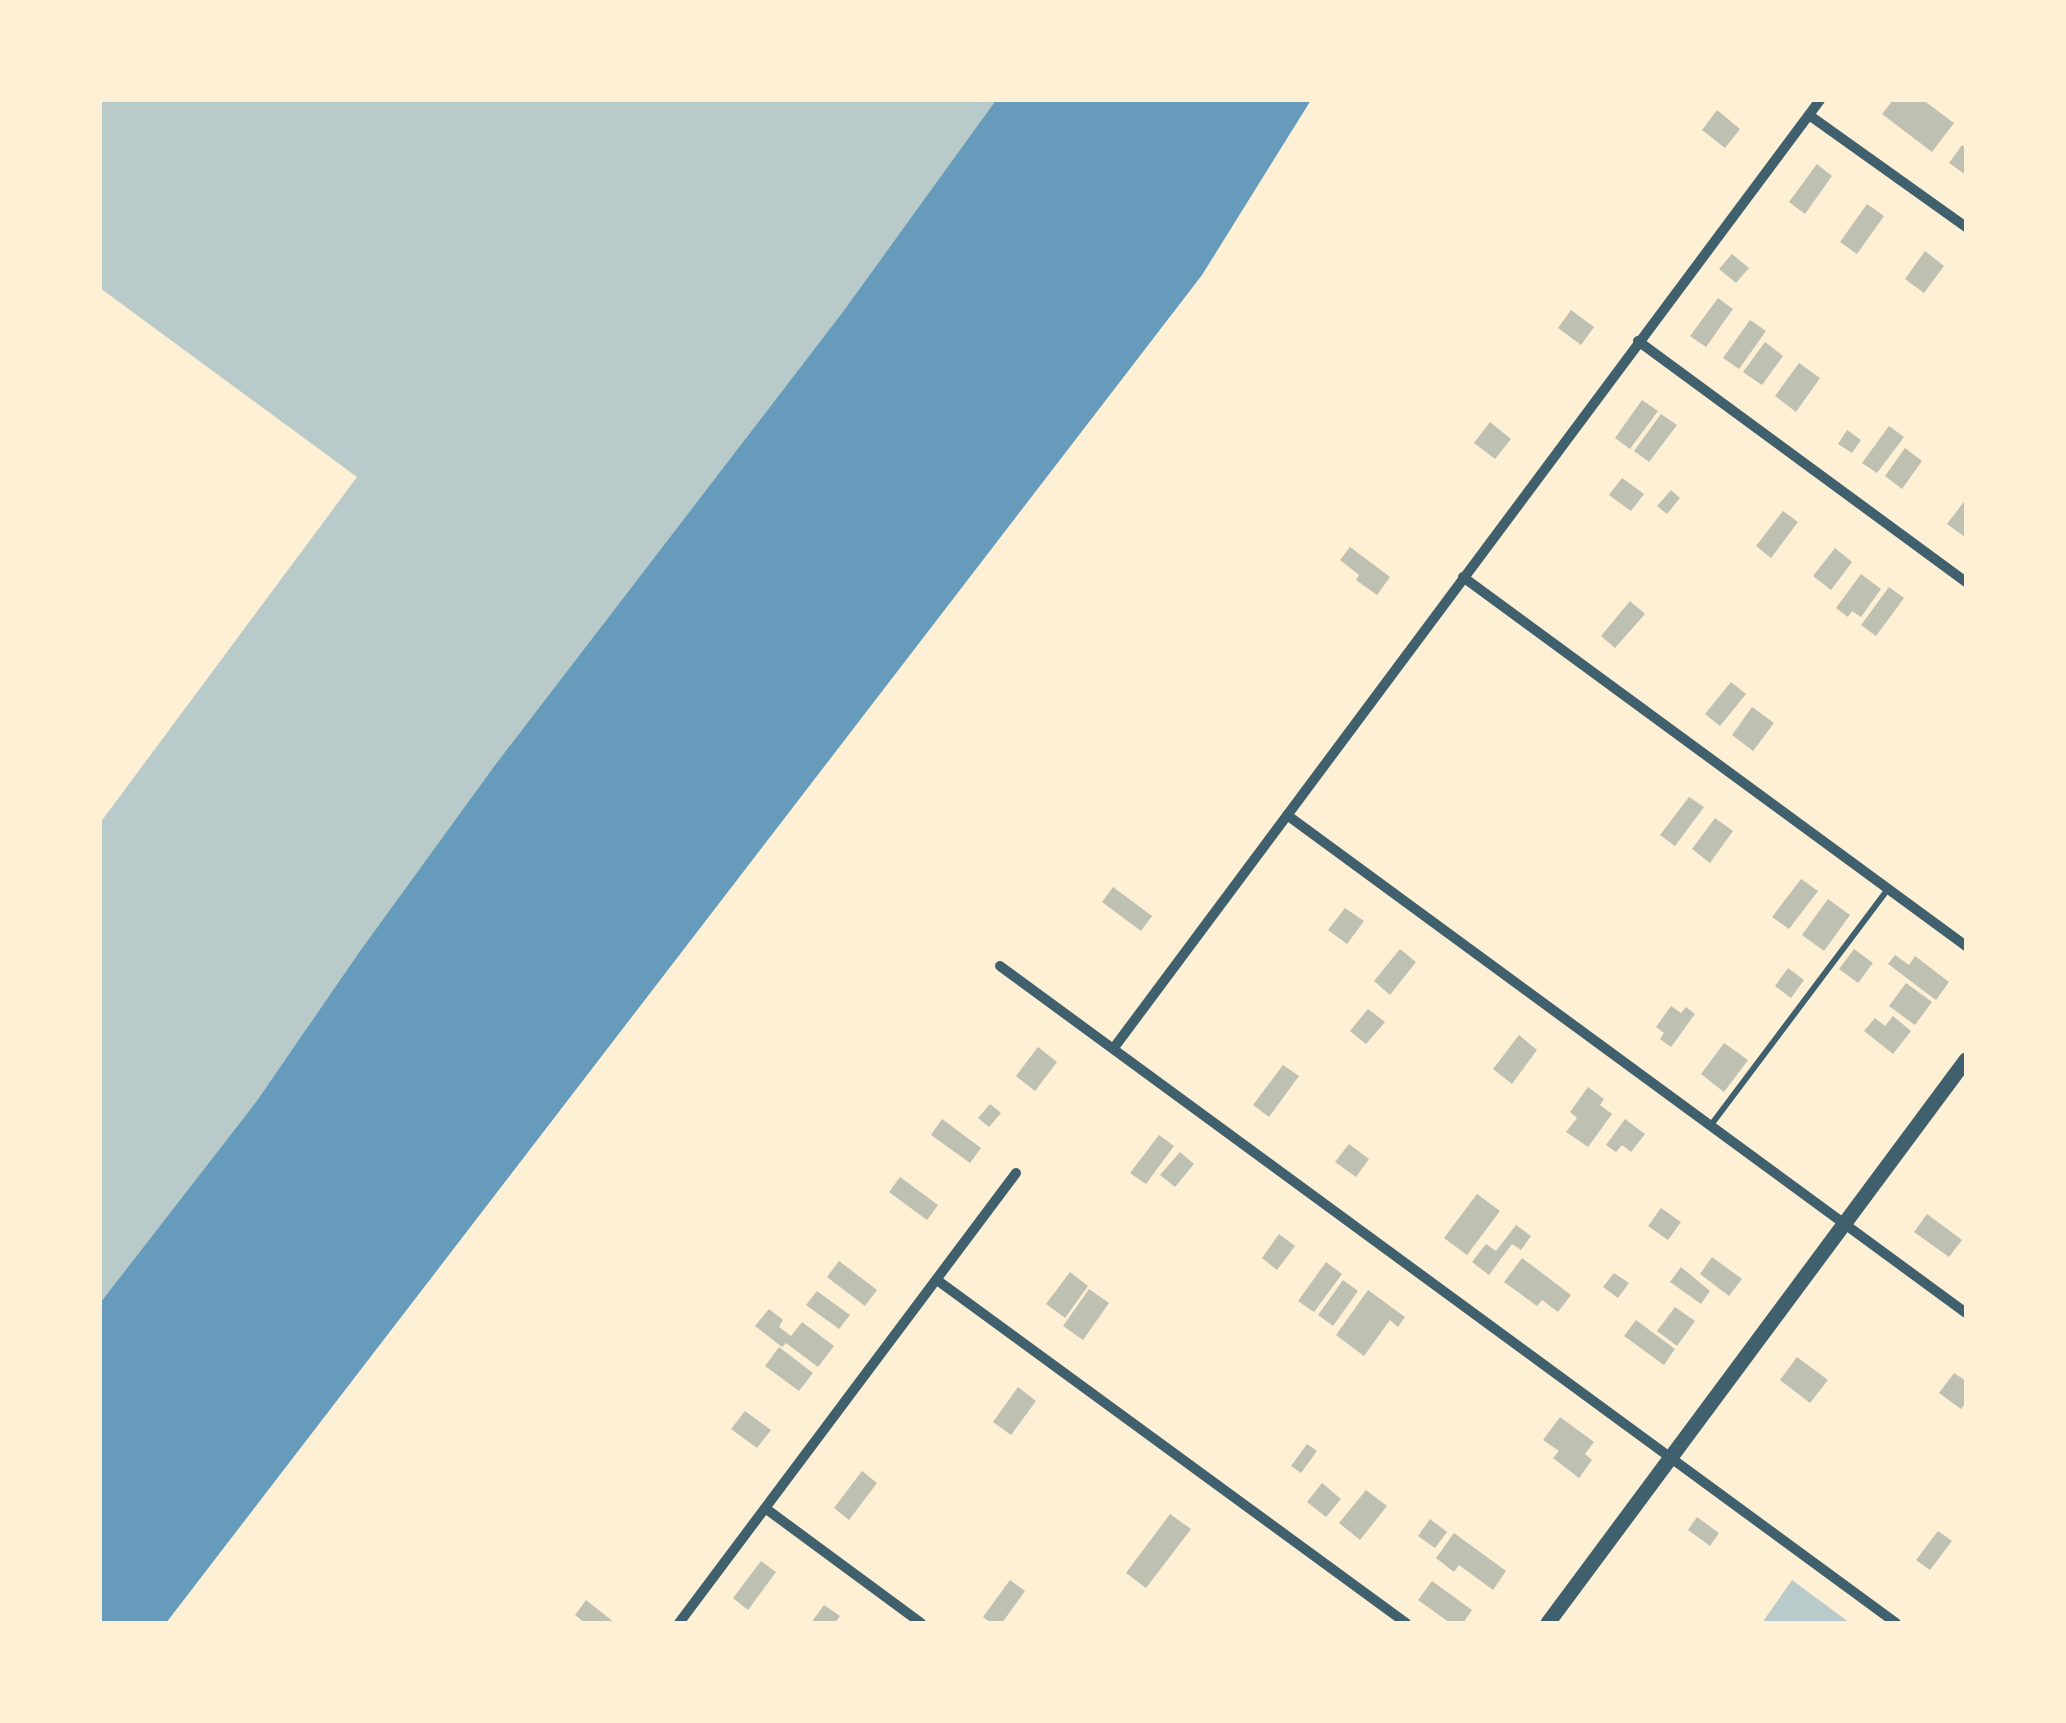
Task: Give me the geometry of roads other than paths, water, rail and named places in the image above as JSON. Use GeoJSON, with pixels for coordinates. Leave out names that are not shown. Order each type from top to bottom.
{"type":"FeatureCollection","features":[{"type":"Feature","properties":{"kind":"street"},"geometry":{"type":"LineString","coordinates":[[1113,1049],[1820,100]]}},
{"type":"Feature","properties":{"kind":"street"},"geometry":{"type":"LineString","coordinates":[[1809,114],[1966,227]]}},
{"type":"Feature","properties":{"kind":"street"},"geometry":{"type":"LineString","coordinates":[[1638,342],[1966,582]]}},
{"type":"Feature","properties":{"kind":"street"},"geometry":{"type":"LineString","coordinates":[[1464,577],[1966,946]]}},
{"type":"Feature","properties":{"kind":"street"},"geometry":{"type":"LineString","coordinates":[[1287,815],[1966,1312]]}},
{"type":"Feature","properties":{"kind":"street"},"geometry":{"type":"LineString","coordinates":[[1000,966],[1896,1623]]}},
{"type":"Feature","properties":{"kind":"street"},"geometry":{"type":"LineString","coordinates":[[1548,1623],[1966,1060]]}},
{"type":"Feature","properties":{"kind":"street"},"geometry":{"type":"LineString","coordinates":[[679,1623],[1016,1173]]}},
{"type":"Feature","properties":{"kind":"street"},"geometry":{"type":"LineString","coordinates":[[937,1280],[1406,1623]]}},
{"type":"Feature","properties":{"kind":"street"},"geometry":{"type":"LineString","coordinates":[[765,1508],[921,1623]]}},
{"type":"Feature","properties":{"kind":"lane"},"geometry":{"type":"LineString","coordinates":[[1711,1126],[1888,889]]}},
{"type":"Feature","properties":{"kind":"water"},"geometry":{"type":"Polygon","coordinates":[[[996,100],[1311,100],[1202,275],[166,1623],[100,1623],[100,1303],[256,1102],[495,765],[842,313],[996,100]]]}}]}
